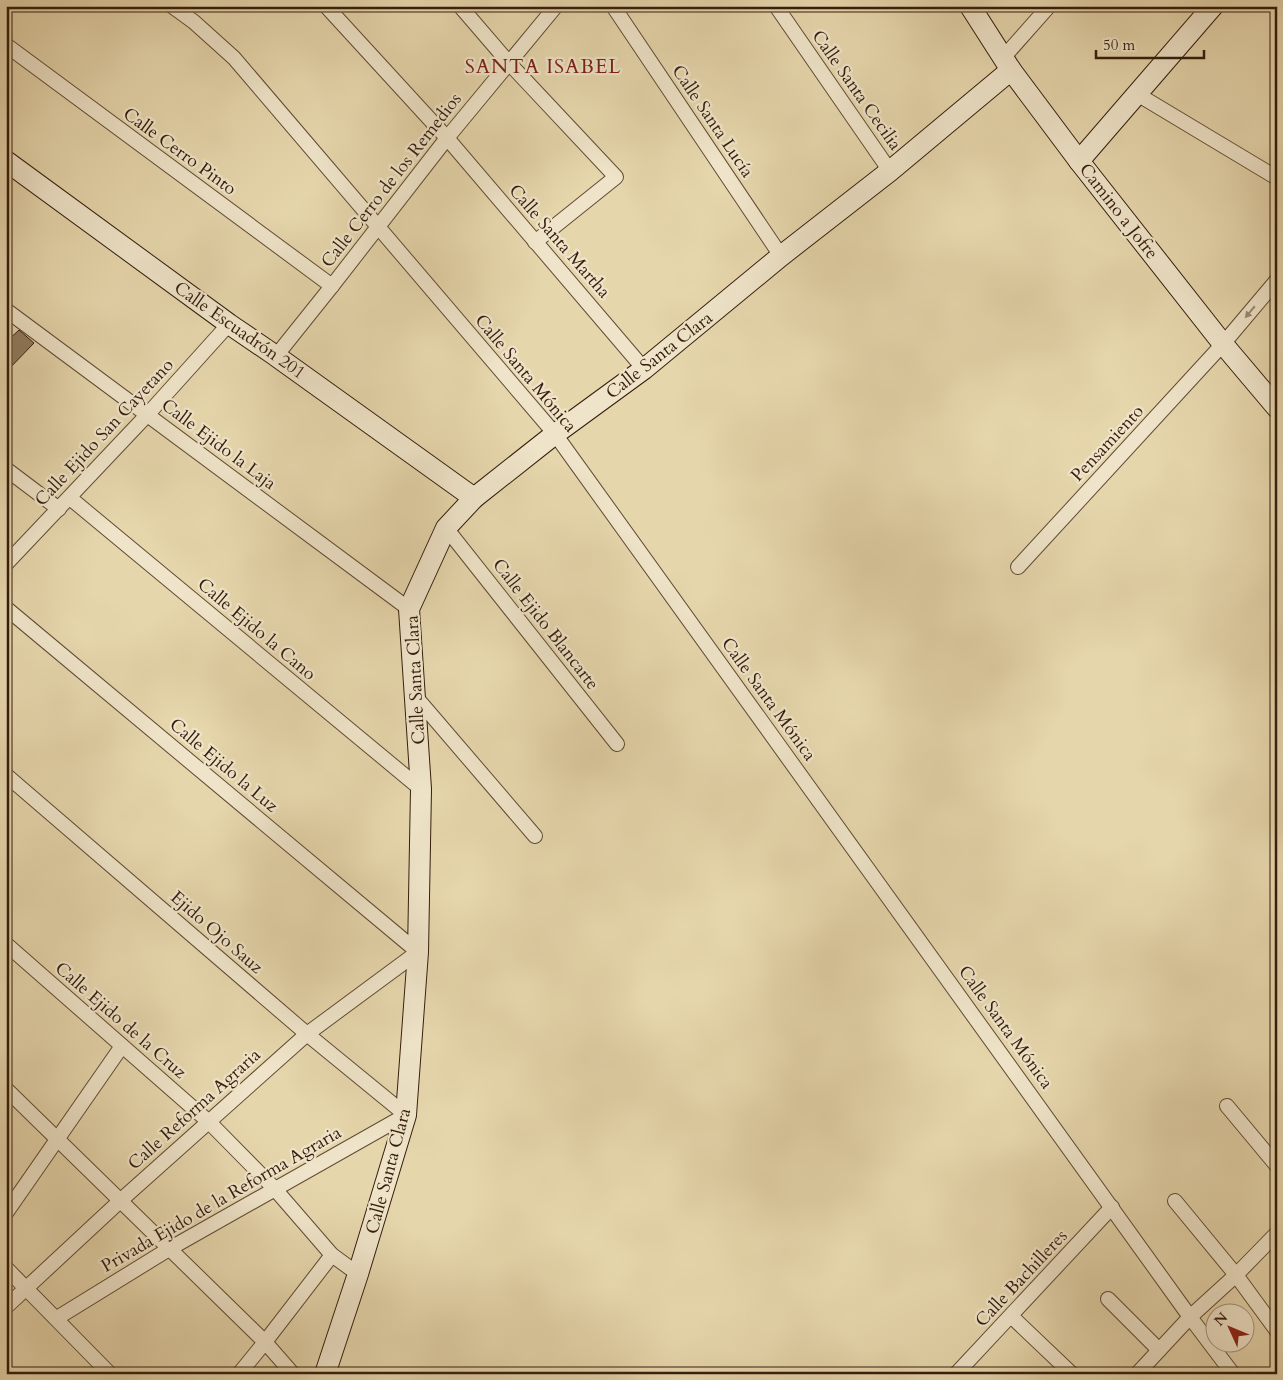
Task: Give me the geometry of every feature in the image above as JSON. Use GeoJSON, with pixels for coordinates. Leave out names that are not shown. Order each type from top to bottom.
{"type":"FeatureCollection","features":[{"type":"Feature","properties":{"kind":"street","name":"Calle Santa Mónica"},"geometry":{"type":"LineString","coordinates":[[172,6],[194,22],[234,58],[555,434],[1190,1317],[1233,1374]]}},
{"type":"Feature","properties":{"kind":"street","name":"Calle Santa Martha"},"geometry":{"type":"LineString","coordinates":[[326,6],[446,138],[644,369]]}},
{"type":"Feature","properties":{"kind":"street"},"geometry":{"type":"LineString","coordinates":[[460,6],[509,62],[616,177],[536,242]]}},
{"type":"Feature","properties":{"kind":"street","name":"Calle Santa Lucía"},"geometry":{"type":"LineString","coordinates":[[613,6],[781,256]]}},
{"type":"Feature","properties":{"kind":"street","name":"Calle Santa Cecilia"},"geometry":{"type":"LineString","coordinates":[[776,6],[890,171]]}},
{"type":"Feature","properties":{"kind":"street","name":"Camino a Jofre"},"geometry":{"type":"LineString","coordinates":[[970,6],[1007,64],[1079,161],[1223,344],[1277,408]]}},
{"type":"Feature","properties":{"kind":"street"},"geometry":{"type":"LineString","coordinates":[[1007,64],[1049,6]]}},
{"type":"Feature","properties":{"kind":"street"},"geometry":{"type":"LineString","coordinates":[[1079,161],[1213,6]]}},
{"type":"Feature","properties":{"kind":"street","name":"Calle Cerro de los Remedios"},"geometry":{"type":"LineString","coordinates":[[276,356],[446,138],[554,7]]}},
{"type":"Feature","properties":{"kind":"street","name":"Calle Cerro Pinto"},"geometry":{"type":"LineString","coordinates":[[6,45],[332,286]]}},
{"type":"Feature","properties":{"kind":"street","name":"Calle Santa Clara"},"geometry":{"type":"LineString","coordinates":[[325,1374],[358,1274],[406,1115],[418,952],[421,789],[409,609],[446,528],[474,498],[555,434],[644,369],[781,256],[890,171],[1007,64]]}},
{"type":"Feature","properties":{"kind":"street"},"geometry":{"type":"LineString","coordinates":[[1137,94],[1277,178]]}},
{"type":"Feature","properties":{"kind":"street","name":"Calle Escuadrón 201"},"geometry":{"type":"LineString","coordinates":[[6,161],[229,324],[474,498]]}},
{"type":"Feature","properties":{"kind":"street","name":"Pensamiento"},"geometry":{"type":"LineString","coordinates":[[1018,567],[1223,344],[1277,280]]}},
{"type":"Feature","properties":{"kind":"street","name":"Calle Ejido la Laja"},"geometry":{"type":"LineString","coordinates":[[6,310],[409,609]]}},
{"type":"Feature","properties":{"kind":"street","name":"Calle Ejido San Cayetano"},"geometry":{"type":"LineString","coordinates":[[6,564],[70,498],[229,324]]}},
{"type":"Feature","properties":{"kind":"street"},"geometry":{"type":"LineString","coordinates":[[6,469],[59,509]]}},
{"type":"Feature","properties":{"kind":"street","name":"Calle Ejido la Cano"},"geometry":{"type":"LineString","coordinates":[[70,498],[421,789]]}},
{"type":"Feature","properties":{"kind":"street","name":"Calle Ejido Blancarte"},"geometry":{"type":"LineString","coordinates":[[446,528],[617,744]]}},
{"type":"Feature","properties":{"kind":"street","name":"Calle Ejido la Luz"},"geometry":{"type":"LineString","coordinates":[[6,608],[418,952]]}},
{"type":"Feature","properties":{"kind":"street"},"geometry":{"type":"LineString","coordinates":[[415,696],[535,836]]}},
{"type":"Feature","properties":{"kind":"street","name":"Ejido Ojo Sauz"},"geometry":{"type":"LineString","coordinates":[[6,775],[307,1034],[406,1115]]}},
{"type":"Feature","properties":{"kind":"street","name":"Calle Ejido de la Cruz"},"geometry":{"type":"LineString","coordinates":[[6,944],[209,1122],[274,1188],[332,1255],[358,1274]]}},
{"type":"Feature","properties":{"kind":"street","name":"Calle Reforma Agraria"},"geometry":{"type":"LineString","coordinates":[[6,1307],[120,1201],[307,1034],[418,952]]}},
{"type":"Feature","properties":{"kind":"street"},"geometry":{"type":"LineString","coordinates":[[6,1213],[122,1046]]}},
{"type":"Feature","properties":{"kind":"street"},"geometry":{"type":"LineString","coordinates":[[6,1089],[265,1342],[293,1374]]}},
{"type":"Feature","properties":{"kind":"street"},"geometry":{"type":"LineString","coordinates":[[1227,1106],[1277,1166]]}},
{"type":"Feature","properties":{"kind":"street","name":"Privada Ejido de la Reforma Agraria"},"geometry":{"type":"LineString","coordinates":[[56,1318],[274,1188],[406,1115]]}},
{"type":"Feature","properties":{"kind":"street"},"geometry":{"type":"LineString","coordinates":[[1175,1200],[1236,1275],[1277,1331]]}},
{"type":"Feature","properties":{"kind":"street","name":"Calle Bachilleres"},"geometry":{"type":"LineString","coordinates":[[956,1374],[1112,1207]]}},
{"type":"Feature","properties":{"kind":"street"},"geometry":{"type":"LineString","coordinates":[[1137,1374],[1190,1317],[1236,1275],[1277,1233]]}},
{"type":"Feature","properties":{"kind":"street"},"geometry":{"type":"LineString","coordinates":[[238,1374],[332,1255]]}},
{"type":"Feature","properties":{"kind":"street"},"geometry":{"type":"LineString","coordinates":[[6,1268],[110,1374]]}},
{"type":"Feature","properties":{"kind":"street"},"geometry":{"type":"LineString","coordinates":[[1108,1299],[1159,1350]]}},
{"type":"Feature","properties":{"kind":"street"},"geometry":{"type":"LineString","coordinates":[[1011,1316],[1072,1374]]}},
{"type":"Feature","properties":{"kind":"building"},"geometry":{"type":"Polygon","coordinates":[[[19,330],[34,343],[6,372],[6,342],[19,330]]]}},
{"type":"Feature","properties":{"kind":"district","name":"SANTA ISABEL"},"geometry":{"type":"Point","coordinates":[543,66]}}]}
